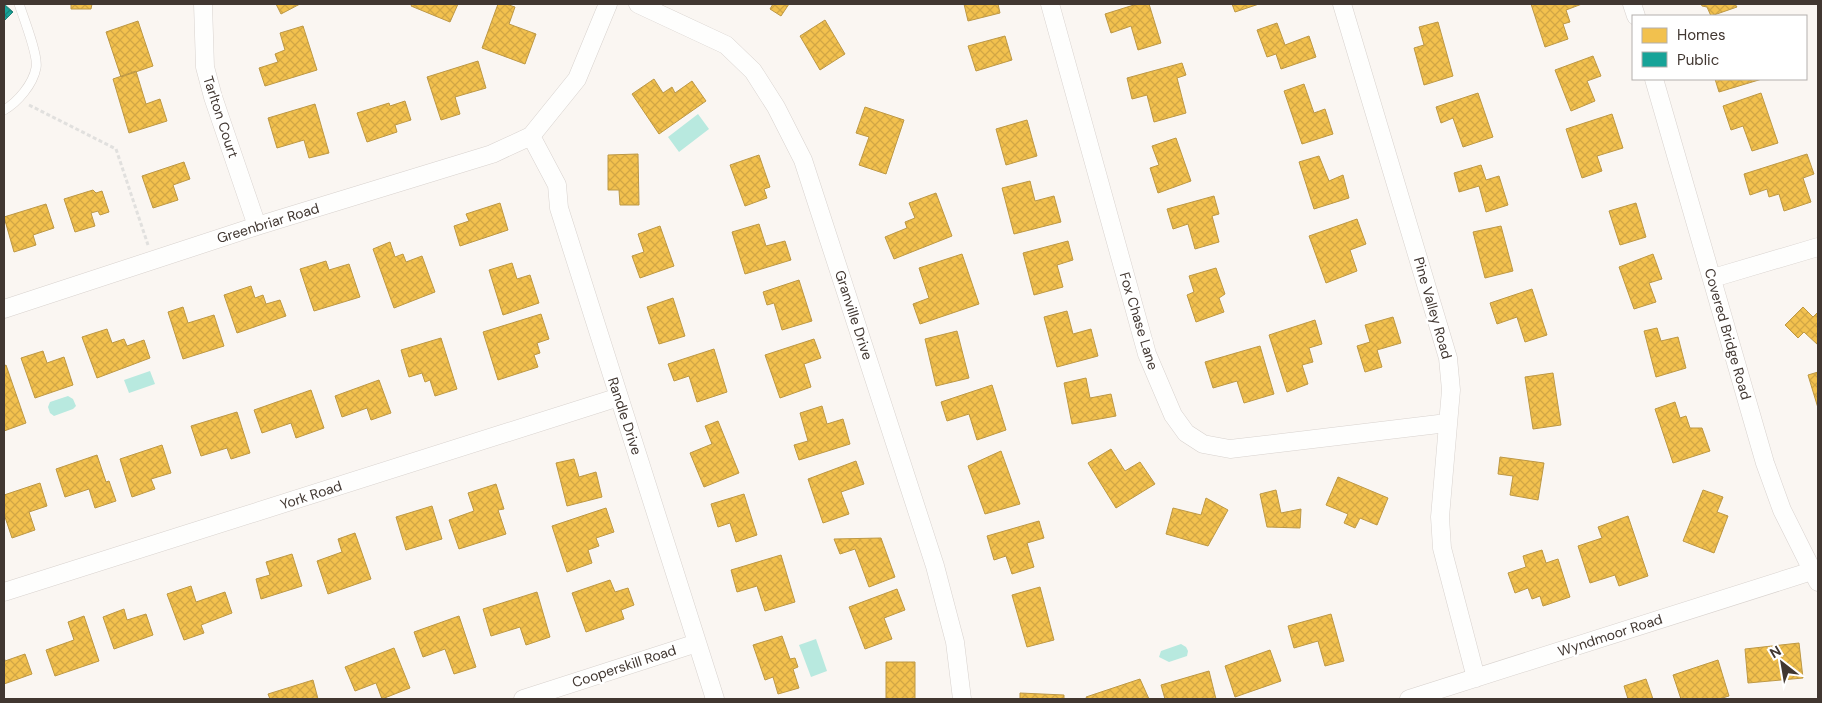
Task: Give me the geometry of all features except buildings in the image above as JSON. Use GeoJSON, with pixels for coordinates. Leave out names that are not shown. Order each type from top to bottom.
{"type":"FeatureCollection","features":[{"type":"Feature","properties":{"kind":"street","name":"Tarlton Court"},"geometry":{"type":"LineString","coordinates":[[203,4],[205,67],[213,97],[257,226]]}},
{"type":"Feature","properties":{"kind":"street"},"geometry":{"type":"LineString","coordinates":[[531,136],[577,79],[608,4]]}},
{"type":"Feature","properties":{"kind":"street","name":"Granville Drive"},"geometry":{"type":"LineString","coordinates":[[638,4],[726,45],[753,71],[776,107],[803,160],[935,566],[955,642],[962,699]]}},
{"type":"Feature","properties":{"kind":"street","name":"Fox Chase Lane"},"geometry":{"type":"LineString","coordinates":[[1050,4],[1146,354],[1173,415],[1186,433],[1203,444],[1230,449],[1447,423]]}},
{"type":"Feature","properties":{"kind":"street","name":"Pine Valley Road"},"geometry":{"type":"LineString","coordinates":[[1342,4],[1448,358],[1451,390],[1440,517],[1442,548],[1476,678]]}},
{"type":"Feature","properties":{"kind":"street","name":"Covered Bridge Road"},"geometry":{"type":"LineString","coordinates":[[1654,80],[1765,463],[1782,510],[1815,577]]}},
{"type":"Feature","properties":{"kind":"street","name":"Greenbriar Road"},"geometry":{"type":"LineString","coordinates":[[4,309],[257,226],[492,154],[531,136]]}},
{"type":"Feature","properties":{"kind":"street","name":"Randle Drive"},"geometry":{"type":"LineString","coordinates":[[531,136],[556,185],[559,208],[715,699]]}},
{"type":"Feature","properties":{"kind":"street"},"geometry":{"type":"LineString","coordinates":[[1713,278],[1818,247]]}},
{"type":"Feature","properties":{"kind":"street","name":"York Road"},"geometry":{"type":"LineString","coordinates":[[4,592],[619,397]]}},
{"type":"Feature","properties":{"kind":"street","name":"Wyndmoor Road"},"geometry":{"type":"LineString","coordinates":[[1409,699],[1815,577]]}},
{"type":"Feature","properties":{"kind":"street","name":"Cooperskill Road"},"geometry":{"type":"LineString","coordinates":[[523,699],[697,643]]}},
{"type":"Feature","properties":{"kind":"lane"},"geometry":{"type":"LineString","coordinates":[[4,110],[12,105],[27,87],[37,66],[32,43],[19,4]]}},
{"type":"Feature","properties":{"kind":"path"},"geometry":{"type":"LineString","coordinates":[[17,99],[116,149],[154,260]]}},
{"type":"Feature","properties":{"kind":"water"},"geometry":{"type":"Polygon","coordinates":[[[698,114],[709,129],[679,152],[668,137],[698,114]]]}},
{"type":"Feature","properties":{"kind":"water"},"geometry":{"type":"Polygon","coordinates":[[[150,371],[155,384],[129,393],[124,380],[150,371]]]}},
{"type":"Feature","properties":{"kind":"water"},"geometry":{"type":"Polygon","coordinates":[[[68,396],[73,399],[76,406],[73,409],[54,416],[50,413],[48,407],[50,402],[68,396]]]}},
{"type":"Feature","properties":{"kind":"water"},"geometry":{"type":"Polygon","coordinates":[[[816,639],[827,671],[811,677],[799,645],[816,639]]]}},
{"type":"Feature","properties":{"kind":"water"},"geometry":{"type":"Polygon","coordinates":[[[1181,644],[1188,651],[1187,656],[1169,662],[1159,657],[1161,651],[1181,644]]]}}]}
